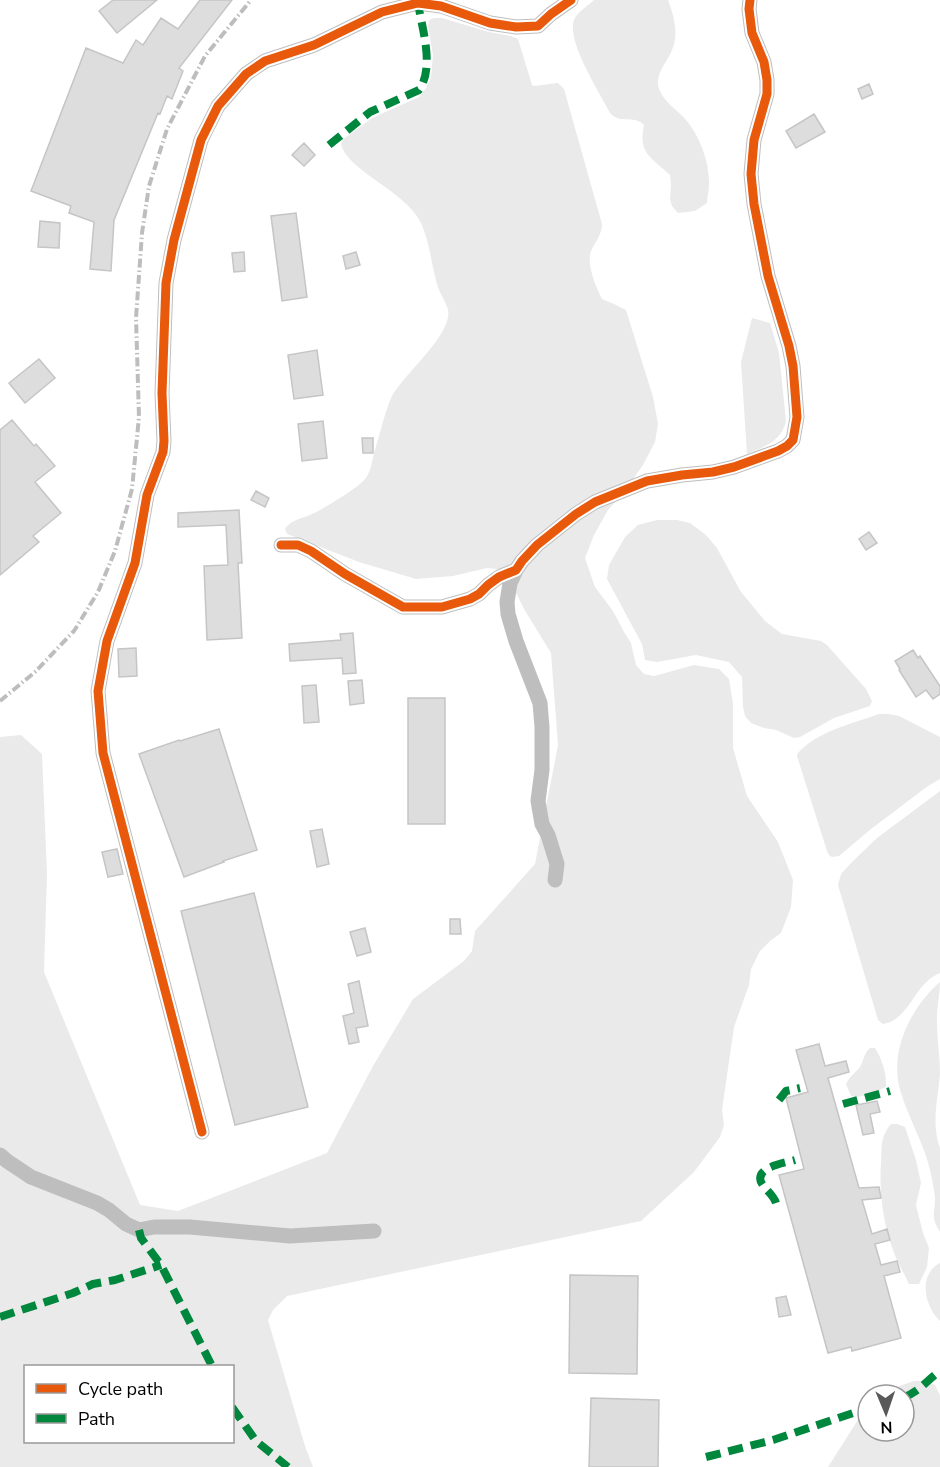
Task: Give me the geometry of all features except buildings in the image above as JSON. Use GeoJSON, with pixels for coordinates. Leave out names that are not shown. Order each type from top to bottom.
{"type":"FeatureCollection","features":[{"type":"Feature","properties":{"kind":"street"},"geometry":{"type":"LineString","coordinates":[[202,1132],[103,753],[98,692],[107,641],[135,563],[147,495],[163,452],[162,393],[166,283],[174,240],[201,140],[218,106],[246,74],[265,61],[314,45],[382,12],[418,3],[441,6],[490,23],[516,27],[538,26],[571,0]]}},
{"type":"Feature","properties":{"kind":"street"},"geometry":{"type":"LineString","coordinates":[[555,880],[557,864],[539,813],[542,760],[540,703],[508,614],[510,584],[516,570],[537,545],[595,502],[647,481],[734,468],[778,451],[788,446],[793,440],[797,417],[793,366],[768,276],[750,174],[754,140],[767,94],[767,80],[764,62],[752,33],[750,0]]}},
{"type":"Feature","properties":{"kind":"street"},"geometry":{"type":"LineString","coordinates":[[281,545],[298,545],[311,551],[345,574],[403,607],[442,607],[470,599],[499,578],[516,570]]}},
{"type":"Feature","properties":{"kind":"street"},"geometry":{"type":"LineString","coordinates":[[0,1155],[31,1177],[97,1203],[118,1219],[139,1230],[154,1227],[190,1227],[290,1236],[374,1231]]}},
{"type":"Feature","properties":{"kind":"shaded area"},"geometry":{"type":"Polygon","coordinates":[[[594,0],[668,0],[674,19],[675,38],[672,50],[659,75],[658,84],[665,100],[691,127],[706,159],[709,177],[707,203],[695,211],[678,213],[672,206],[670,175],[652,159],[645,149],[644,125],[636,120],[614,117],[585,67],[575,41],[574,20],[594,0]]]}},
{"type":"Feature","properties":{"kind":"shaded area"},"geometry":{"type":"Polygon","coordinates":[[[442,18],[518,39],[532,85],[558,83],[564,89],[602,224],[600,235],[590,256],[592,275],[602,299],[626,310],[653,397],[658,424],[655,442],[643,465],[608,510],[594,535],[585,558],[595,587],[613,611],[631,643],[636,665],[644,674],[654,676],[694,665],[719,669],[729,679],[733,704],[733,748],[747,796],[778,842],[793,880],[791,907],[781,933],[760,951],[751,969],[749,985],[734,1027],[722,1110],[724,1125],[720,1137],[694,1172],[641,1221],[287,1296],[273,1310],[268,1320],[313,1467],[0,1467],[0,737],[21,735],[42,754],[47,873],[44,972],[140,1205],[178,1211],[327,1153],[373,1066],[413,999],[464,961],[472,951],[475,931],[535,864],[558,745],[551,653],[524,609],[505,570],[487,568],[453,576],[416,579],[359,562],[287,534],[285,529],[294,521],[332,503],[365,479],[370,470],[392,396],[443,331],[447,320],[448,310],[438,287],[421,223],[403,201],[354,163],[341,144],[342,140],[372,118],[419,97],[426,88],[431,78],[433,55],[429,20],[442,18]]]}},
{"type":"Feature","properties":{"kind":"shaded area"},"geometry":{"type":"Polygon","coordinates":[[[752,318],[770,323],[779,353],[786,421],[781,434],[766,446],[747,454],[741,362],[752,318]]]}},
{"type":"Feature","properties":{"kind":"shaded area"},"geometry":{"type":"Polygon","coordinates":[[[657,520],[677,520],[690,523],[706,535],[717,548],[741,592],[765,621],[782,634],[821,641],[827,645],[866,689],[872,701],[870,706],[834,718],[794,738],[751,723],[745,716],[742,677],[729,662],[696,655],[657,662],[645,660],[642,644],[607,579],[609,565],[625,537],[638,525],[657,520]]]}},
{"type":"Feature","properties":{"kind":"shaded area"},"geometry":{"type":"Polygon","coordinates":[[[879,714],[899,716],[940,737],[940,779],[871,829],[839,856],[832,857],[827,851],[797,756],[806,745],[815,739],[879,714]]]}},
{"type":"Feature","properties":{"kind":"shaded area"},"geometry":{"type":"Polygon","coordinates":[[[940,791],[940,973],[924,985],[900,1016],[883,1024],[878,1020],[838,885],[841,874],[877,838],[940,791]]]}},
{"type":"Feature","properties":{"kind":"shaded area"},"geometry":{"type":"Polygon","coordinates":[[[940,982],[937,1018],[940,1074],[936,1129],[940,1148],[940,1232],[934,1218],[935,1198],[930,1170],[901,1093],[897,1062],[904,1032],[911,1018],[919,1005],[940,982]]]}},
{"type":"Feature","properties":{"kind":"shaded area"},"geometry":{"type":"Polygon","coordinates":[[[870,1048],[875,1048],[882,1062],[886,1087],[864,1096],[851,1096],[846,1084],[860,1067],[870,1048]]]}},
{"type":"Feature","properties":{"kind":"shaded area"},"geometry":{"type":"Polygon","coordinates":[[[891,1124],[905,1127],[921,1183],[916,1205],[929,1248],[927,1267],[919,1284],[909,1284],[890,1240],[882,1207],[882,1147],[883,1138],[891,1124]]]}},
{"type":"Feature","properties":{"kind":"shaded area"},"geometry":{"type":"Polygon","coordinates":[[[940,1263],[940,1321],[927,1299],[926,1282],[933,1268],[940,1263]]]}},
{"type":"Feature","properties":{"kind":"shaded area"},"geometry":{"type":"Polygon","coordinates":[[[925,1381],[935,1385],[940,1395],[940,1467],[828,1467],[856,1423],[856,1443],[916,1443],[916,1383],[908,1383],[925,1381]]]}},
{"type":"Feature","properties":{"kind":"railway"},"geometry":{"type":"LineString","coordinates":[[0,701],[35,672],[74,631],[98,592],[115,551],[132,489],[139,417],[136,318],[142,233],[149,186],[167,129],[205,56],[251,0]]}},
{"type":"Feature","properties":{"kind":"marked path"},"geometry":{"type":"LineString","coordinates":[[329,145],[370,112],[419,90],[424,81],[427,59],[418,3]]}},
{"type":"Feature","properties":{"kind":"marked path"},"geometry":{"type":"LineString","coordinates":[[779,1100],[786,1091],[800,1088]]}},
{"type":"Feature","properties":{"kind":"marked path"},"geometry":{"type":"LineString","coordinates":[[843,1104],[890,1091]]}},
{"type":"Feature","properties":{"kind":"marked path"},"geometry":{"type":"LineString","coordinates":[[776,1203],[760,1177],[766,1169],[772,1166],[795,1160]]}},
{"type":"Feature","properties":{"kind":"marked path"},"geometry":{"type":"LineString","coordinates":[[139,1230],[141,1238],[161,1265],[211,1365]]}},
{"type":"Feature","properties":{"kind":"marked path"},"geometry":{"type":"LineString","coordinates":[[0,1317],[93,1284],[115,1280],[161,1265]]}},
{"type":"Feature","properties":{"kind":"marked path"},"geometry":{"type":"LineString","coordinates":[[916,1391],[940,1371]]}},
{"type":"Feature","properties":{"kind":"marked path"},"geometry":{"type":"LineString","coordinates":[[234,1410],[256,1441],[288,1467]]}},
{"type":"Feature","properties":{"kind":"marked path"},"geometry":{"type":"LineString","coordinates":[[706,1457],[773,1440],[856,1412]]}},
{"type":"Feature","properties":{"kind":"cycle path"},"geometry":{"type":"LineString","coordinates":[[202,1132],[103,753],[98,691],[107,641],[135,563],[147,495],[163,452],[162,393],[166,283],[174,240],[201,140],[218,106],[246,74],[265,61],[314,45],[382,12],[418,3],[441,6],[490,23],[516,27],[538,26],[571,0]]}},
{"type":"Feature","properties":{"kind":"cycle path"},"geometry":{"type":"LineString","coordinates":[[281,545],[298,545],[311,551],[345,574],[403,607],[442,607],[470,599],[499,577],[516,570],[537,545],[595,502],[647,481],[734,467],[778,451],[793,440],[797,417],[793,366],[768,276],[754,204],[751,174],[754,140],[767,94],[767,80],[764,62],[752,33],[750,0]]}}]}
